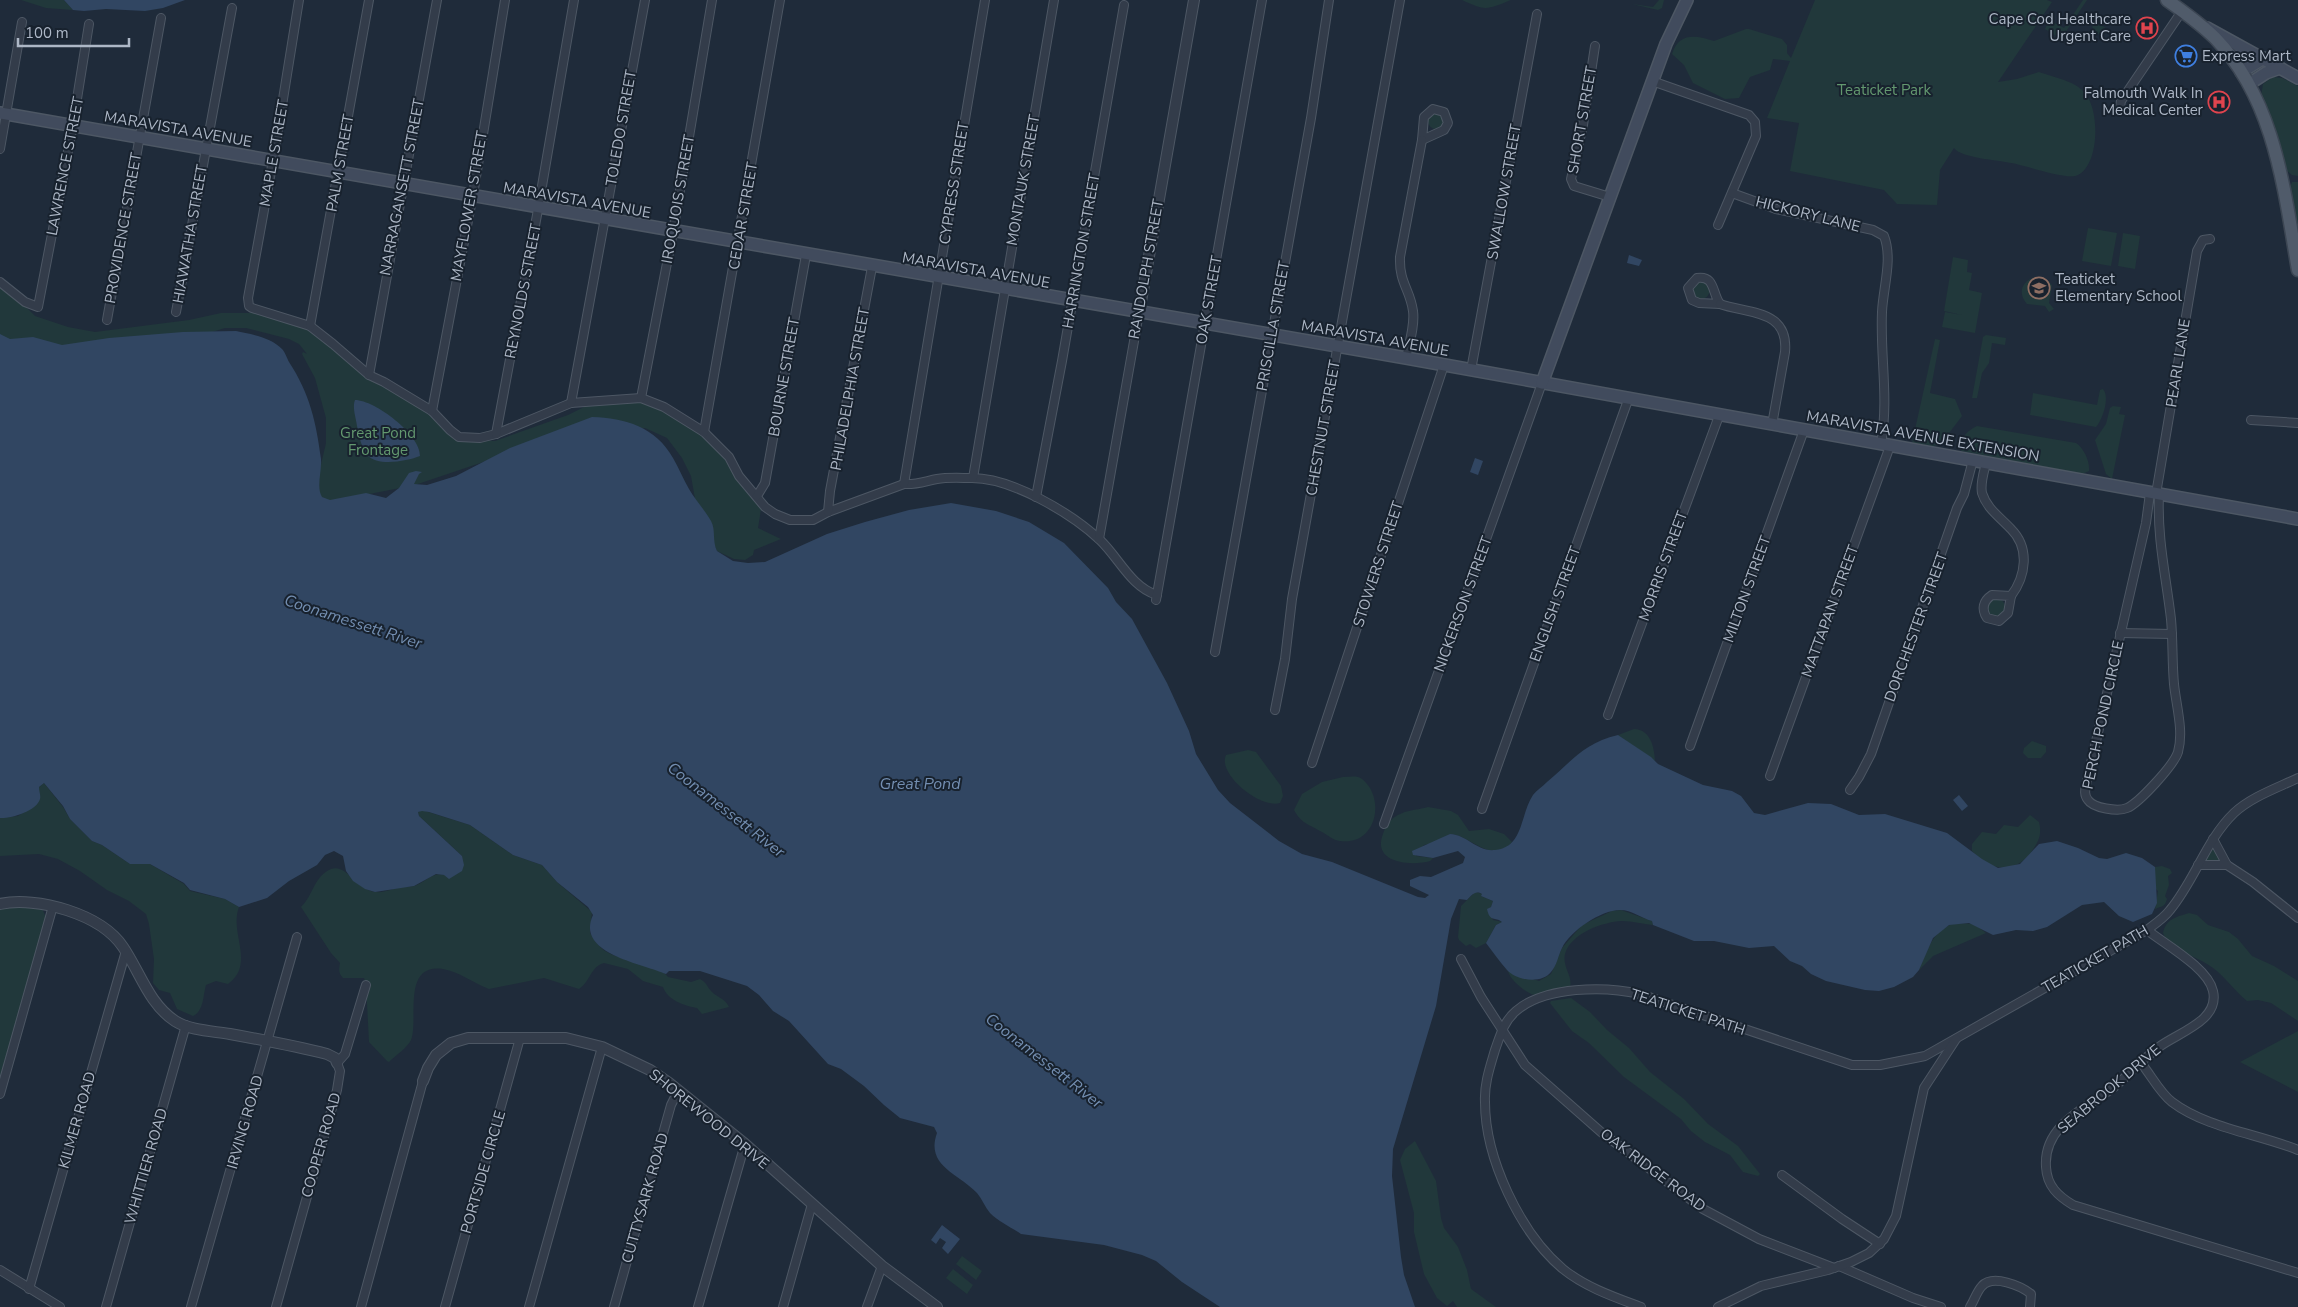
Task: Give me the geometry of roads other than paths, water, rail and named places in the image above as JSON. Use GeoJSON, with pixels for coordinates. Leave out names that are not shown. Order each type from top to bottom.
{"type":"FeatureCollection","features":[{"type":"Feature","properties":{"kind":"main road"},"geometry":{"type":"LineString","coordinates":[[1542,383],[1670,33],[1687,0]]}},
{"type":"Feature","properties":{"kind":"main road"},"geometry":{"type":"LineString","coordinates":[[2167,0],[2195,20],[2298,78]]}},
{"type":"Feature","properties":{"kind":"main road"},"geometry":{"type":"LineString","coordinates":[[2195,20],[2221,45],[2241,72],[2249,84],[2263,114],[2277,157],[2298,270]]}},
{"type":"Feature","properties":{"kind":"main road"},"geometry":{"type":"LineString","coordinates":[[2241,72],[2264,58]]}},
{"type":"Feature","properties":{"kind":"main road"},"geometry":{"type":"LineString","coordinates":[[2249,84],[2266,73],[2280,68]]}},
{"type":"Feature","properties":{"kind":"main road","name":"MARAVISTA AVENUE"},"geometry":{"type":"LineString","coordinates":[[3,114],[1542,383]]}},
{"type":"Feature","properties":{"kind":"main road","name":"MARAVISTA AVENUE EXTENSION"},"geometry":{"type":"LineString","coordinates":[[1542,383],[1628,400],[1986,462],[2298,519]]}},
{"type":"Feature","properties":{"kind":"street","name":"MAPLE STREET"},"geometry":{"type":"LineString","coordinates":[[299,0],[273,161],[248,298],[249,306],[256,310],[310,326]]}},
{"type":"Feature","properties":{"kind":"street","name":"PALM STREET"},"geometry":{"type":"LineString","coordinates":[[310,326],[369,0]]}},
{"type":"Feature","properties":{"kind":"street","name":"NARRAGANSETT STREET"},"geometry":{"type":"LineString","coordinates":[[369,375],[384,283],[437,0]]}},
{"type":"Feature","properties":{"kind":"street","name":"MAYFLOWER STREET"},"geometry":{"type":"LineString","coordinates":[[432,411],[472,197],[505,0]]}},
{"type":"Feature","properties":{"kind":"street","name":"REYNOLDS STREET"},"geometry":{"type":"LineString","coordinates":[[496,434],[574,0]]}},
{"type":"Feature","properties":{"kind":"street","name":"TOLEDO STREET"},"geometry":{"type":"LineString","coordinates":[[571,403],[645,0]]}},
{"type":"Feature","properties":{"kind":"street","name":"IROQUOIS STREET"},"geometry":{"type":"LineString","coordinates":[[641,398],[673,232],[712,0]]}},
{"type":"Feature","properties":{"kind":"street","name":"CEDAR STREET"},"geometry":{"type":"LineString","coordinates":[[704,432],[739,243],[780,0]]}},
{"type":"Feature","properties":{"kind":"street","name":"CYPRESS STREET"},"geometry":{"type":"LineString","coordinates":[[904,484],[986,0]]}},
{"type":"Feature","properties":{"kind":"street","name":"MONTAUK STREET"},"geometry":{"type":"LineString","coordinates":[[973,478],[1054,0]]}},
{"type":"Feature","properties":{"kind":"street","name":"RANDOLPH STREET"},"geometry":{"type":"LineString","coordinates":[[1099,539],[1194,0]]}},
{"type":"Feature","properties":{"kind":"street","name":"OAK STREET"},"geometry":{"type":"LineString","coordinates":[[1099,539],[1141,587],[1156,598],[1262,0]]}},
{"type":"Feature","properties":{"kind":"street","name":"PRISCILLA STREET"},"geometry":{"type":"LineString","coordinates":[[1216,652],[1311,118],[1329,0]]}},
{"type":"Feature","properties":{"kind":"street","name":"CHESTNUT STREET"},"geometry":{"type":"LineString","coordinates":[[1275,710],[1285,659],[1292,599],[1400,0]]}},
{"type":"Feature","properties":{"kind":"street","name":"HARRINGTON STREET"},"geometry":{"type":"LineString","coordinates":[[1036,497],[1124,5]]}},
{"type":"Feature","properties":{"kind":"street","name":"HIAWATHA STREET"},"geometry":{"type":"LineString","coordinates":[[176,312],[232,8]]}},
{"type":"Feature","properties":{"kind":"street"},"geometry":{"type":"LineString","coordinates":[[2120,107],[2121,101],[2182,11]]}},
{"type":"Feature","properties":{"kind":"street","name":"SWALLOW STREET"},"geometry":{"type":"LineString","coordinates":[[1471,370],[1537,14]]}},
{"type":"Feature","properties":{"kind":"street","name":"PROVIDENCE STREET"},"geometry":{"type":"LineString","coordinates":[[106,320],[161,18]]}},
{"type":"Feature","properties":{"kind":"street"},"geometry":{"type":"LineString","coordinates":[[0,149],[3,114],[22,22]]}},
{"type":"Feature","properties":{"kind":"street","name":"LAWRENCE STREET"},"geometry":{"type":"LineString","coordinates":[[0,282],[25,302],[38,307],[73,126],[89,24]]}},
{"type":"Feature","properties":{"kind":"street","name":"SHORT STREET"},"geometry":{"type":"LineString","coordinates":[[1595,46],[1583,125],[1571,179],[1574,186],[1610,197]]}},
{"type":"Feature","properties":{"kind":"street"},"geometry":{"type":"LineString","coordinates":[[1652,81],[1753,118],[1757,127],[1756,136],[1718,224]]}},
{"type":"Feature","properties":{"kind":"street"},"geometry":{"type":"LineString","coordinates":[[1406,358],[1413,314],[1410,299],[1402,282],[1400,258],[1422,140]]}},
{"type":"Feature","properties":{"kind":"street","name":"HICKORY LANE"},"geometry":{"type":"LineString","coordinates":[[1732,193],[1776,209],[1873,230],[1884,236]]}},
{"type":"Feature","properties":{"kind":"street","name":"MATTAPAN STREET"},"geometry":{"type":"LineString","coordinates":[[1770,776],[1886,445],[1886,393],[1882,312],[1888,253],[1884,236]]}},
{"type":"Feature","properties":{"kind":"street","name":"PEARL LANE"},"geometry":{"type":"LineString","coordinates":[[2155,494],[2197,251],[2203,240],[2210,239]]}},
{"type":"Feature","properties":{"kind":"street","name":"BOURNE STREET"},"geometry":{"type":"LineString","coordinates":[[757,496],[765,483],[806,255]]}},
{"type":"Feature","properties":{"kind":"street","name":"PHILADELPHIA STREET"},"geometry":{"type":"LineString","coordinates":[[828,512],[830,491],[872,267]]}},
{"type":"Feature","properties":{"kind":"street"},"geometry":{"type":"LineString","coordinates":[[1720,304],[1709,280],[1701,277],[1690,284],[1688,292],[1696,302],[1720,304],[1761,313],[1773,320],[1782,331],[1785,352],[1772,425]]}},
{"type":"Feature","properties":{"kind":"street"},"geometry":{"type":"LineString","coordinates":[[310,326],[369,375],[432,411],[459,437],[480,438],[496,434],[571,403],[641,398],[664,407],[704,432],[724,451],[739,476],[770,511],[790,520],[813,520],[828,512],[904,484],[914,485],[939,478],[973,478],[998,482],[1036,497],[1099,539]]}},
{"type":"Feature","properties":{"kind":"street","name":"STOWERS STREET"},"geometry":{"type":"LineString","coordinates":[[1312,763],[1444,366]]}},
{"type":"Feature","properties":{"kind":"street","name":"NICKERSON STREET"},"geometry":{"type":"LineString","coordinates":[[1384,824],[1542,383]]}},
{"type":"Feature","properties":{"kind":"street","name":"ENGLISH STREET"},"geometry":{"type":"LineString","coordinates":[[1482,809],[1628,400]]}},
{"type":"Feature","properties":{"kind":"street","name":"MORRIS STREET"},"geometry":{"type":"LineString","coordinates":[[1608,715],[1719,416]]}},
{"type":"Feature","properties":{"kind":"street"},"geometry":{"type":"LineString","coordinates":[[2251,420],[2298,423]]}},
{"type":"Feature","properties":{"kind":"street","name":"MILTON STREET"},"geometry":{"type":"LineString","coordinates":[[1690,746],[1804,430]]}},
{"type":"Feature","properties":{"kind":"street","name":"DORCHESTER STREET"},"geometry":{"type":"LineString","coordinates":[[1850,790],[1871,754],[1957,508],[1964,494],[1973,460]]}},
{"type":"Feature","properties":{"kind":"street"},"geometry":{"type":"LineString","coordinates":[[1986,462],[1982,483],[1984,498],[1993,512],[2015,534],[2023,552],[2022,577],[2011,596]]}},
{"type":"Feature","properties":{"kind":"street","name":"PERCH POND CIRCLE"},"geometry":{"type":"LineString","coordinates":[[2155,494],[2162,567],[2172,634],[2174,682],[2180,739],[2178,753],[2134,803],[2120,810],[2089,802],[2085,793],[2120,633],[2146,523],[2155,494]]}},
{"type":"Feature","properties":{"kind":"street","name":"PERCH POND CIRCLE"},"geometry":{"type":"LineString","coordinates":[[2120,633],[2172,634]]}},
{"type":"Feature","properties":{"kind":"street","name":"TEATICKET PATH"},"geometry":{"type":"LineString","coordinates":[[1641,1307],[1590,1286],[1563,1269],[1536,1240],[1519,1214],[1494,1155],[1485,1112],[1486,1083],[1502,1031],[1516,1011],[1538,998],[1569,992],[1609,991],[1640,994],[1852,1065],[1880,1065],[1924,1056],[2148,930],[2170,911],[2214,839],[2234,813],[2244,805],[2298,778]]}},
{"type":"Feature","properties":{"kind":"street"},"geometry":{"type":"LineString","coordinates":[[2214,839],[2227,865],[2253,882],[2298,918]]}},
{"type":"Feature","properties":{"kind":"street"},"geometry":{"type":"LineString","coordinates":[[2198,865],[2227,865]]}},
{"type":"Feature","properties":{"kind":"street"},"geometry":{"type":"LineString","coordinates":[[0,904],[28,902],[53,906],[76,914],[97,925],[115,938],[126,951],[156,1003],[172,1018],[186,1025],[327,1054],[335,1058],[337,1063]]}},
{"type":"Feature","properties":{"kind":"street"},"geometry":{"type":"LineString","coordinates":[[0,1094],[53,906]]}},
{"type":"Feature","properties":{"kind":"street","name":"SEABROOK DRIVE"},"geometry":{"type":"LineString","coordinates":[[2148,930],[2202,972],[2212,987],[2214,994],[2211,1010],[2206,1017],[2158,1048],[2114,1087],[2070,1117],[2050,1141],[2046,1160],[2046,1173],[2054,1191],[2059,1197],[2073,1205],[2298,1273]]}},
{"type":"Feature","properties":{"kind":"street","name":"IRVING ROAD"},"geometry":{"type":"LineString","coordinates":[[191,1307],[298,937]]}},
{"type":"Feature","properties":{"kind":"street","name":"KILMER ROAD"},"geometry":{"type":"LineString","coordinates":[[29,1289],[126,951]]}},
{"type":"Feature","properties":{"kind":"street","name":"OAK RIDGE ROAD"},"geometry":{"type":"LineString","coordinates":[[1461,959],[1502,1031],[1525,1066],[1608,1137],[1703,1209],[1759,1239],[1941,1307]]}},
{"type":"Feature","properties":{"kind":"street","name":"COOPER ROAD"},"geometry":{"type":"LineString","coordinates":[[276,1307],[337,1090],[340,1071],[337,1063],[345,1054],[366,985]]}},
{"type":"Feature","properties":{"kind":"street","name":"WHITTIER ROAD"},"geometry":{"type":"LineString","coordinates":[[106,1307],[186,1025]]}},
{"type":"Feature","properties":{"kind":"street","name":"TEATICKET PATH"},"geometry":{"type":"LineString","coordinates":[[1718,1307],[1761,1286],[1836,1267],[1864,1256],[1880,1244],[1891,1230],[1896,1216],[1924,1088],[1957,1037]]}},
{"type":"Feature","properties":{"kind":"street","name":"SHOREWOOD DRIVE"},"geometry":{"type":"LineString","coordinates":[[361,1307],[428,1068],[436,1055],[451,1043],[468,1038],[566,1038],[602,1047],[650,1070],[744,1144],[882,1266],[937,1307]]}},
{"type":"Feature","properties":{"kind":"street","name":"PORTSIDE CIRCLE"},"geometry":{"type":"LineString","coordinates":[[445,1307],[520,1038]]}},
{"type":"Feature","properties":{"kind":"street"},"geometry":{"type":"LineString","coordinates":[[529,1307],[602,1047]]}},
{"type":"Feature","properties":{"kind":"street"},"geometry":{"type":"LineString","coordinates":[[2142,1063],[2171,1101],[2181,1108],[2200,1118],[2298,1150]]}},
{"type":"Feature","properties":{"kind":"street","name":"CUTTYSARK ROAD"},"geometry":{"type":"LineString","coordinates":[[614,1307],[671,1105],[678,1091]]}},
{"type":"Feature","properties":{"kind":"street"},"geometry":{"type":"LineString","coordinates":[[698,1307],[744,1144]]}},
{"type":"Feature","properties":{"kind":"street"},"geometry":{"type":"LineString","coordinates":[[1782,1175],[1880,1244]]}},
{"type":"Feature","properties":{"kind":"street"},"geometry":{"type":"LineString","coordinates":[[783,1307],[812,1204]]}},
{"type":"Feature","properties":{"kind":"street"},"geometry":{"type":"LineString","coordinates":[[867,1307],[882,1266]]}},
{"type":"Feature","properties":{"kind":"street"},"geometry":{"type":"LineString","coordinates":[[0,1270],[60,1307]]}},
{"type":"Feature","properties":{"kind":"street"},"geometry":{"type":"LineString","coordinates":[[1970,1307],[1981,1287],[1992,1281],[2008,1283],[2024,1289],[2031,1294],[2030,1307]]}},
{"type":"Feature","properties":{"kind":"water"},"geometry":{"type":"Polygon","coordinates":[[[64,0],[185,0],[163,8],[145,11],[106,9],[84,11],[73,10],[64,0]]]}},
{"type":"Feature","properties":{"kind":"water"},"geometry":{"type":"Polygon","coordinates":[[[1629,255],[1642,260],[1639,266],[1627,263],[1629,255]]]}},
{"type":"Feature","properties":{"kind":"water","name":"Great Pond"},"geometry":{"type":"Polygon","coordinates":[[[236,331],[266,339],[277,345],[285,353],[302,385],[311,409],[321,459],[320,493],[322,497],[330,500],[366,493],[386,498],[399,488],[409,473],[416,471],[422,472],[414,484],[427,485],[456,476],[510,448],[592,417],[616,419],[638,426],[649,432],[666,447],[691,493],[711,521],[717,551],[733,561],[748,563],[765,562],[827,534],[909,510],[951,503],[996,511],[1029,522],[1064,543],[1108,588],[1116,602],[1132,619],[1167,683],[1189,731],[1196,754],[1218,790],[1230,803],[1279,841],[1302,854],[1332,862],[1418,897],[1425,898],[1429,895],[1410,886],[1410,880],[1420,876],[1431,877],[1463,863],[1465,857],[1458,851],[1433,858],[1413,855],[1412,851],[1450,834],[1462,837],[1489,850],[1504,848],[1511,843],[1520,829],[1529,803],[1536,792],[1587,748],[1606,738],[1618,735],[1651,757],[1658,764],[1703,785],[1732,791],[1741,796],[1754,813],[1765,815],[1808,803],[1831,804],[1859,815],[1885,814],[1947,833],[1982,859],[1998,868],[2020,864],[2039,844],[2057,841],[2099,858],[2107,859],[2126,853],[2142,858],[2155,867],[2157,903],[2152,914],[2133,922],[2119,916],[2104,902],[2082,905],[2047,927],[2033,931],[2016,930],[1993,935],[1969,923],[1949,925],[1933,938],[1919,970],[1913,977],[1894,987],[1879,991],[1865,990],[1826,981],[1790,961],[1774,946],[1749,948],[1714,941],[1694,941],[1653,925],[1652,921],[1624,910],[1612,911],[1595,918],[1572,935],[1566,941],[1553,969],[1547,976],[1536,980],[1523,979],[1511,974],[1486,943],[1496,925],[1502,922],[1491,918],[1488,913],[1487,909],[1491,907],[1493,901],[1477,893],[1467,900],[1459,899],[1451,919],[1436,1006],[1393,1149],[1392,1176],[1401,1257],[1404,1275],[1415,1307],[1220,1307],[1182,1282],[1156,1261],[1142,1255],[1104,1245],[1021,1234],[1001,1222],[990,1213],[970,1186],[946,1168],[940,1161],[936,1154],[937,1133],[934,1127],[900,1118],[864,1086],[841,1069],[828,1064],[789,1021],[773,1011],[759,995],[747,986],[700,971],[669,971],[666,974],[614,955],[602,948],[593,939],[590,928],[593,915],[588,907],[557,882],[542,865],[513,855],[470,825],[429,812],[418,812],[419,816],[462,856],[464,865],[462,871],[449,879],[444,875],[436,874],[414,886],[375,892],[365,889],[353,881],[346,871],[343,856],[334,851],[325,855],[317,865],[289,881],[267,898],[239,907],[225,899],[190,890],[184,883],[150,864],[130,864],[102,845],[92,841],[70,819],[63,806],[44,783],[39,787],[40,799],[38,803],[29,811],[16,816],[0,818],[0,334],[10,339],[33,337],[62,345],[109,338],[183,332],[236,331]]]}},
{"type":"Feature","properties":{"kind":"water"},"geometry":{"type":"Polygon","coordinates":[[[355,400],[374,406],[395,420],[413,438],[420,456],[408,460],[385,462],[372,459],[367,455],[357,426],[354,409],[355,400]]]}},
{"type":"Feature","properties":{"kind":"water"},"geometry":{"type":"Polygon","coordinates":[[[1475,458],[1483,461],[1478,475],[1470,472],[1475,458]]]}},
{"type":"Feature","properties":{"kind":"water"},"geometry":{"type":"Polygon","coordinates":[[[1959,795],[1968,806],[1962,811],[1953,800],[1959,795]]]}},
{"type":"Feature","properties":{"kind":"water"},"geometry":{"type":"Polygon","coordinates":[[[942,1225],[960,1239],[948,1254],[942,1248],[946,1242],[940,1238],[936,1244],[931,1240],[942,1225]]]}},
{"type":"Feature","properties":{"kind":"place","name":"Cape Cod Healthcare Urgent Care"},"geometry":{"type":"Point","coordinates":[2147,28]}},
{"type":"Feature","properties":{"kind":"place","name":"Express Mart"},"geometry":{"type":"Point","coordinates":[2186,56]}},
{"type":"Feature","properties":{"kind":"place","name":"Falmouth Walk In Medical Center"},"geometry":{"type":"Point","coordinates":[2219,102]}},
{"type":"Feature","properties":{"kind":"place","name":"Teaticket Elementary School"},"geometry":{"type":"Point","coordinates":[2039,288]}},
{"type":"Feature","properties":{"kind":"park label","name":"Teaticket Park"},"geometry":{"type":"Point","coordinates":[1884,90]}},
{"type":"Feature","properties":{"kind":"park label","name":"Great Pond Frontage"},"geometry":{"type":"Point","coordinates":[378,442]}},
{"type":"Feature","properties":{"kind":"water label","name":"Coonamessett River"},"geometry":{"type":"Point","coordinates":[353,622]}},
{"type":"Feature","properties":{"kind":"water label","name":"Coonamessett River"},"geometry":{"type":"Point","coordinates":[726,810]}},
{"type":"Feature","properties":{"kind":"water label","name":"Coonamessett River"},"geometry":{"type":"Point","coordinates":[1044,1061]}}]}
